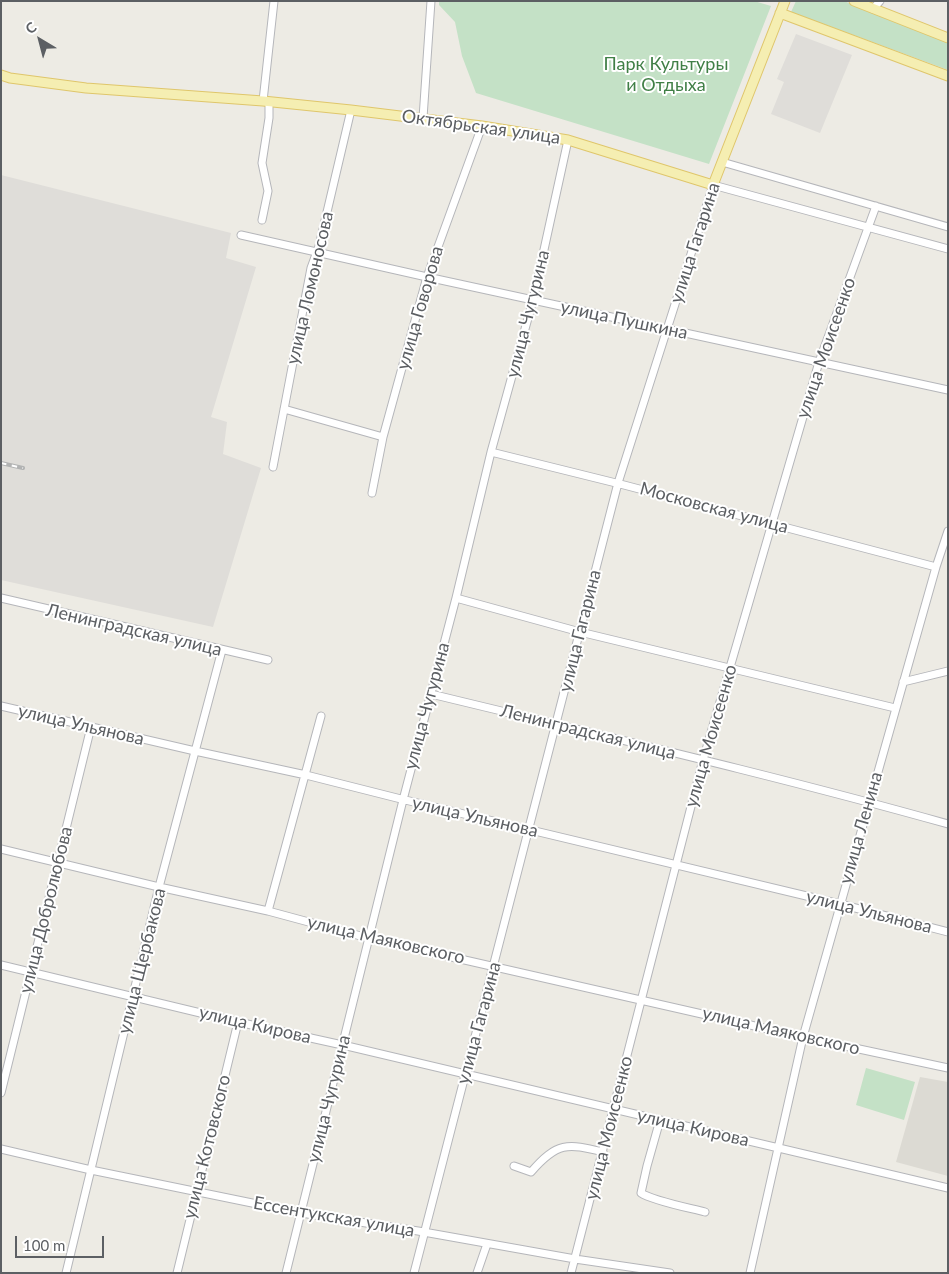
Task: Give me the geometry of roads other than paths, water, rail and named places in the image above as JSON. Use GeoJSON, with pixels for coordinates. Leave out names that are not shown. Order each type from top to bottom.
{"type":"FeatureCollection","features":[{"type":"Feature","properties":{"kind":"main road","name":"улица Гагарина"},"geometry":{"type":"LineString","coordinates":[[713,185],[785,1]]}},
{"type":"Feature","properties":{"kind":"main road"},"geometry":{"type":"LineString","coordinates":[[854,1],[948,38]]}},
{"type":"Feature","properties":{"kind":"main road"},"geometry":{"type":"LineString","coordinates":[[780,13],[948,76]]}},
{"type":"Feature","properties":{"kind":"main road","name":"Октябрьская улица"},"geometry":{"type":"LineString","coordinates":[[1,75],[10,78],[86,88],[351,110],[482,126],[568,140],[713,185]]}},
{"type":"Feature","properties":{"kind":"street"},"geometry":{"type":"LineString","coordinates":[[262,220],[268,191],[262,163],[269,118],[266,102],[274,1]]}},
{"type":"Feature","properties":{"kind":"street"},"geometry":{"type":"LineString","coordinates":[[423,118],[431,1]]}},
{"type":"Feature","properties":{"kind":"street"},"geometry":{"type":"LineString","coordinates":[[873,9],[880,1]]}},
{"type":"Feature","properties":{"kind":"street","name":"улица Ломоносова"},"geometry":{"type":"LineString","coordinates":[[273,467],[311,268],[317,252],[351,110]]}},
{"type":"Feature","properties":{"kind":"street","name":"улица Говорова"},"geometry":{"type":"LineString","coordinates":[[372,493],[383,438],[427,277],[482,126]]}},
{"type":"Feature","properties":{"kind":"street","name":"улица Чугурина"},"geometry":{"type":"LineString","coordinates":[[286,1273],[368,938],[456,598],[491,452],[533,300],[568,140]]}},
{"type":"Feature","properties":{"kind":"street"},"geometry":{"type":"LineString","coordinates":[[722,162],[948,227]]}},
{"type":"Feature","properties":{"kind":"street","name":"Октябрьская улица"},"geometry":{"type":"LineString","coordinates":[[713,185],[948,250]]}},
{"type":"Feature","properties":{"kind":"street","name":"улица Гагарина"},"geometry":{"type":"LineString","coordinates":[[414,1273],[495,966],[618,483],[713,185]]}},
{"type":"Feature","properties":{"kind":"street","name":"улица Моисеенко"},"geometry":{"type":"LineString","coordinates":[[572,1273],[703,760],[770,523],[819,362],[876,206]]}},
{"type":"Feature","properties":{"kind":"street","name":"улица Пушкина"},"geometry":{"type":"LineString","coordinates":[[241,235],[948,390]]}},
{"type":"Feature","properties":{"kind":"street"},"geometry":{"type":"LineString","coordinates":[[284,409],[383,438]]}},
{"type":"Feature","properties":{"kind":"street","name":"Московская улица"},"geometry":{"type":"LineString","coordinates":[[491,452],[618,483],[936,567]]}},
{"type":"Feature","properties":{"kind":"street","name":"улица Ленина"},"geometry":{"type":"LineString","coordinates":[[750,1273],[803,1037],[895,708],[948,531]]}},
{"type":"Feature","properties":{"kind":"street","name":"Ленинградская улица"},"geometry":{"type":"LineString","coordinates":[[1,598],[268,660]]}},
{"type":"Feature","properties":{"kind":"street"},"geometry":{"type":"LineString","coordinates":[[456,598],[580,632],[895,708]]}},
{"type":"Feature","properties":{"kind":"street","name":"улица Щербакова"},"geometry":{"type":"LineString","coordinates":[[66,1273],[159,887],[222,650]]}},
{"type":"Feature","properties":{"kind":"street"},"geometry":{"type":"LineString","coordinates":[[903,682],[948,671]]}},
{"type":"Feature","properties":{"kind":"street","name":"Ленинградская улица"},"geometry":{"type":"LineString","coordinates":[[431,694],[703,760],[948,824]]}},
{"type":"Feature","properties":{"kind":"street","name":"улица Ульянова"},"geometry":{"type":"LineString","coordinates":[[1,706],[306,775],[403,800],[840,904],[948,932]]}},
{"type":"Feature","properties":{"kind":"street"},"geometry":{"type":"LineString","coordinates":[[268,911],[321,716]]}},
{"type":"Feature","properties":{"kind":"street","name":"улица Добролюбова"},"geometry":{"type":"LineString","coordinates":[[1,1093],[91,727]]}},
{"type":"Feature","properties":{"kind":"street","name":"улица Маяковского"},"geometry":{"type":"LineString","coordinates":[[1,848],[159,887],[268,911],[368,938],[948,1068]]}},
{"type":"Feature","properties":{"kind":"street","name":"улица Кирова"},"geometry":{"type":"LineString","coordinates":[[1,965],[948,1188]]}},
{"type":"Feature","properties":{"kind":"street","name":"улица Котовского"},"geometry":{"type":"LineString","coordinates":[[177,1273],[238,1022]]}},
{"type":"Feature","properties":{"kind":"street"},"geometry":{"type":"LineString","coordinates":[[660,1120],[641,1193],[706,1212]]}},
{"type":"Feature","properties":{"kind":"street"},"geometry":{"type":"LineString","coordinates":[[514,1166],[531,1172],[542,1159],[565,1146],[579,1146],[602,1152]]}},
{"type":"Feature","properties":{"kind":"street","name":"Ессентукская улица"},"geometry":{"type":"LineString","coordinates":[[1,1149],[91,1170],[301,1213],[670,1273]]}},
{"type":"Feature","properties":{"kind":"street"},"geometry":{"type":"LineString","coordinates":[[477,1273],[487,1244]]}},
{"type":"Feature","properties":{"kind":"railway"},"geometry":{"type":"LineString","coordinates":[[1,463],[23,468]]}},
{"type":"Feature","properties":{"kind":"park label","name":"Парк Культуры и Отдыха"},"geometry":{"type":"Point","coordinates":[666,74]}}]}
